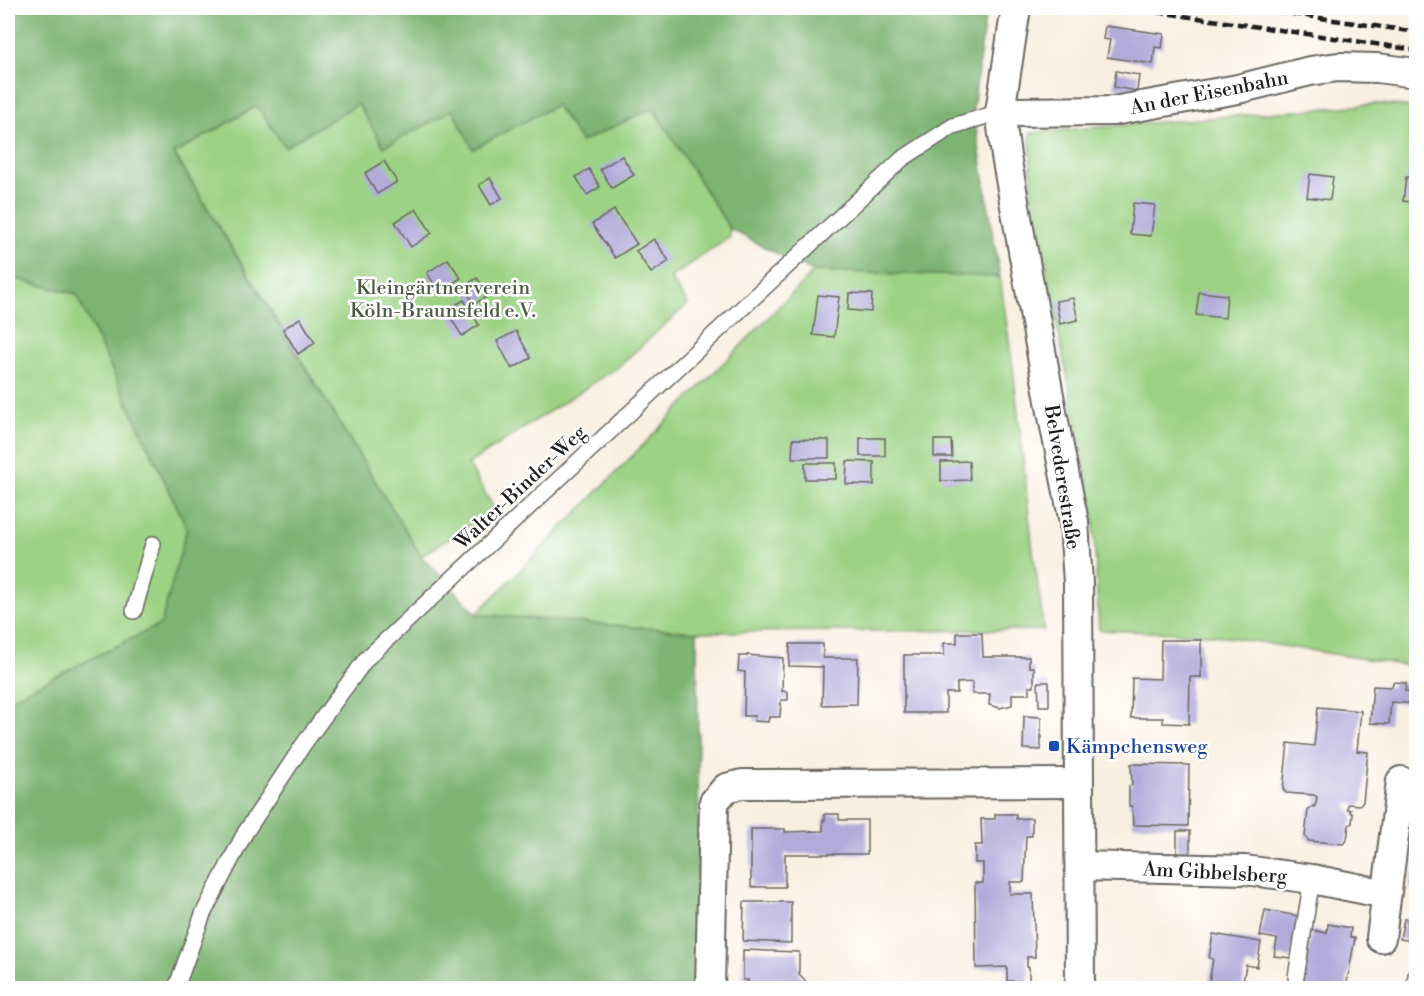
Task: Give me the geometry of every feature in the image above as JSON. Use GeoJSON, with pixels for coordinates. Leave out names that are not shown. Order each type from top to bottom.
{"type":"FeatureCollection","features":[{"type":"Feature","properties":{"kind":"street","name":"Belvederestraße"},"geometry":{"type":"LineString","coordinates":[[1016,8],[1000,112],[1052,412],[1074,522],[1078,583],[1080,988]]}},
{"type":"Feature","properties":{"kind":"street","name":"An der Eisenbahn"},"geometry":{"type":"LineString","coordinates":[[1000,112],[1113,111],[1238,89],[1310,71],[1338,67],[1377,68],[1416,73]]}},
{"type":"Feature","properties":{"kind":"street"},"geometry":{"type":"LineString","coordinates":[[1381,938],[1401,781]]}},
{"type":"Feature","properties":{"kind":"street"},"geometry":{"type":"LineString","coordinates":[[710,988],[714,802],[726,788],[742,784],[1078,783]]}},
{"type":"Feature","properties":{"kind":"street","name":"Am Gibbelsberg"},"geometry":{"type":"LineString","coordinates":[[1080,866],[1245,870],[1312,879],[1386,894]]}},
{"type":"Feature","properties":{"kind":"lane","name":"Walter-Binder-Weg"},"geometry":{"type":"LineString","coordinates":[[176,988],[203,914],[245,833],[303,745],[366,659],[902,159],[953,126],[1000,112]]}},
{"type":"Feature","properties":{"kind":"lane"},"geometry":{"type":"LineString","coordinates":[[134,611],[153,543]]}},
{"type":"Feature","properties":{"kind":"lane"},"geometry":{"type":"LineString","coordinates":[[1296,977],[1312,879]]}},
{"type":"Feature","properties":{"kind":"green space"},"geometry":{"type":"Polygon","coordinates":[[[8,8],[986,8],[973,109],[1000,277],[814,271],[778,254],[730,229],[653,108],[581,142],[556,105],[473,149],[453,110],[384,147],[358,104],[285,147],[257,106],[174,154],[421,556],[477,614],[697,632],[700,988],[8,988],[8,700],[161,624],[187,528],[76,294],[8,277],[8,8]]]}},
{"type":"Feature","properties":{"kind":"green space","name":"Kleingärtnerverein Köln-Braunsfeld e.V."},"geometry":{"type":"Polygon","coordinates":[[[358,104],[453,110],[474,148],[556,105],[581,142],[653,108],[730,229],[730,237],[670,278],[688,304],[617,368],[468,464],[495,510],[421,556],[174,153],[257,106],[358,104]]]}},
{"type":"Feature","properties":{"kind":"green space"},"geometry":{"type":"Polygon","coordinates":[[[1377,104],[1416,107],[1416,667],[1208,634],[1099,630],[1093,509],[1032,196],[1030,133],[1377,104]]]}},
{"type":"Feature","properties":{"kind":"green space"},"geometry":{"type":"Polygon","coordinates":[[[814,271],[1000,277],[1044,630],[697,632],[692,988],[8,988],[8,277],[76,294],[187,528],[161,624],[298,563],[477,614],[814,271]]]}},
{"type":"Feature","properties":{"kind":"building"},"geometry":{"type":"Polygon","coordinates":[[[1105,26],[1164,34],[1162,48],[1155,47],[1153,64],[1107,57],[1110,40],[1103,39],[1105,26]]]}},
{"type":"Feature","properties":{"kind":"building"},"geometry":{"type":"Polygon","coordinates":[[[1116,71],[1139,75],[1137,91],[1114,87],[1116,71]]]}},
{"type":"Feature","properties":{"kind":"building"},"geometry":{"type":"Polygon","coordinates":[[[622,156],[634,175],[612,188],[600,169],[622,156]]]}},
{"type":"Feature","properties":{"kind":"building"},"geometry":{"type":"Polygon","coordinates":[[[384,161],[397,182],[377,194],[365,173],[384,161]]]}},
{"type":"Feature","properties":{"kind":"building"},"geometry":{"type":"Polygon","coordinates":[[[589,169],[600,187],[587,195],[576,177],[589,169]]]}},
{"type":"Feature","properties":{"kind":"building"},"geometry":{"type":"Polygon","coordinates":[[[1310,174],[1333,177],[1330,200],[1307,197],[1310,174]]]}},
{"type":"Feature","properties":{"kind":"building"},"geometry":{"type":"Polygon","coordinates":[[[1406,177],[1416,178],[1416,203],[1403,201],[1406,177]]]}},
{"type":"Feature","properties":{"kind":"building"},"geometry":{"type":"Polygon","coordinates":[[[490,178],[502,198],[491,205],[479,185],[490,178]]]}},
{"type":"Feature","properties":{"kind":"building"},"geometry":{"type":"Polygon","coordinates":[[[1133,203],[1155,205],[1151,236],[1130,234],[1133,203]]]}},
{"type":"Feature","properties":{"kind":"building"},"geometry":{"type":"Polygon","coordinates":[[[416,209],[432,233],[411,247],[395,222],[416,209]]]}},
{"type":"Feature","properties":{"kind":"building"},"geometry":{"type":"Polygon","coordinates":[[[614,210],[637,244],[615,258],[592,224],[614,210]]]}},
{"type":"Feature","properties":{"kind":"building"},"geometry":{"type":"Polygon","coordinates":[[[654,239],[669,261],[651,273],[636,251],[654,239]]]}},
{"type":"Feature","properties":{"kind":"building"},"geometry":{"type":"Polygon","coordinates":[[[448,259],[461,278],[439,292],[427,273],[448,259]]]}},
{"type":"Feature","properties":{"kind":"building"},"geometry":{"type":"Polygon","coordinates":[[[477,278],[489,295],[475,304],[463,287],[477,278]]]}},
{"type":"Feature","properties":{"kind":"building"},"geometry":{"type":"Polygon","coordinates":[[[1199,292],[1227,295],[1225,318],[1196,315],[1199,292]]]}},
{"type":"Feature","properties":{"kind":"building"},"geometry":{"type":"Polygon","coordinates":[[[849,293],[872,294],[871,312],[848,310],[849,293]]]}},
{"type":"Feature","properties":{"kind":"building"},"geometry":{"type":"Polygon","coordinates":[[[818,295],[839,297],[834,337],[813,335],[818,295]]]}},
{"type":"Feature","properties":{"kind":"building"},"geometry":{"type":"Polygon","coordinates":[[[1073,298],[1078,320],[1060,324],[1056,301],[1073,298]]]}},
{"type":"Feature","properties":{"kind":"building"},"geometry":{"type":"Polygon","coordinates":[[[464,300],[479,325],[462,336],[446,310],[464,300]]]}},
{"type":"Feature","properties":{"kind":"building"},"geometry":{"type":"Polygon","coordinates":[[[300,318],[315,343],[298,354],[283,329],[300,318]]]}},
{"type":"Feature","properties":{"kind":"building"},"geometry":{"type":"Polygon","coordinates":[[[516,331],[531,358],[512,369],[497,341],[516,331]]]}},
{"type":"Feature","properties":{"kind":"building"},"geometry":{"type":"Polygon","coordinates":[[[860,438],[885,438],[885,456],[860,456],[860,438]]]}},
{"type":"Feature","properties":{"kind":"building"},"geometry":{"type":"Polygon","coordinates":[[[793,439],[829,440],[829,458],[792,458],[793,439]]]}},
{"type":"Feature","properties":{"kind":"building"},"geometry":{"type":"Polygon","coordinates":[[[934,440],[951,440],[952,457],[934,457],[934,440]]]}},
{"type":"Feature","properties":{"kind":"building"},"geometry":{"type":"Polygon","coordinates":[[[847,461],[874,462],[874,485],[846,484],[847,461]]]}},
{"type":"Feature","properties":{"kind":"building"},"geometry":{"type":"Polygon","coordinates":[[[969,461],[970,480],[941,481],[941,462],[969,461]]]}},
{"type":"Feature","properties":{"kind":"building"},"geometry":{"type":"Polygon","coordinates":[[[805,463],[836,463],[836,479],[805,479],[805,463]]]}},
{"type":"Feature","properties":{"kind":"building"},"geometry":{"type":"Polygon","coordinates":[[[957,633],[982,633],[983,657],[1029,657],[1029,667],[1034,667],[1034,687],[1029,687],[1029,694],[1012,694],[1012,705],[1000,708],[989,705],[990,694],[972,694],[972,682],[957,683],[957,693],[946,693],[946,713],[904,713],[904,655],[944,655],[944,643],[957,643],[957,633]]]}},
{"type":"Feature","properties":{"kind":"building"},"geometry":{"type":"Polygon","coordinates":[[[1161,640],[1201,640],[1201,677],[1190,677],[1189,724],[1163,723],[1163,718],[1131,718],[1132,678],[1160,679],[1161,640]]]}},
{"type":"Feature","properties":{"kind":"building"},"geometry":{"type":"Polygon","coordinates":[[[790,644],[823,644],[823,658],[858,658],[857,704],[822,705],[823,667],[789,666],[790,644]]]}},
{"type":"Feature","properties":{"kind":"building"},"geometry":{"type":"Polygon","coordinates":[[[739,656],[783,658],[782,691],[788,692],[788,700],[781,700],[780,717],[769,717],[768,722],[754,721],[755,716],[744,716],[745,672],[738,671],[739,656]]]}},
{"type":"Feature","properties":{"kind":"building"},"geometry":{"type":"Polygon","coordinates":[[[1038,682],[1049,682],[1049,706],[1039,706],[1038,682]]]}},
{"type":"Feature","properties":{"kind":"building"},"geometry":{"type":"Polygon","coordinates":[[[1393,682],[1406,683],[1405,691],[1416,691],[1416,704],[1391,702],[1389,724],[1370,723],[1373,686],[1392,687],[1393,682]]]}},
{"type":"Feature","properties":{"kind":"building"},"geometry":{"type":"Polygon","coordinates":[[[1318,707],[1361,711],[1357,751],[1368,752],[1363,802],[1359,805],[1348,804],[1347,809],[1353,814],[1352,823],[1349,825],[1347,840],[1343,844],[1309,841],[1305,837],[1308,810],[1315,807],[1317,797],[1286,793],[1283,789],[1288,743],[1314,746],[1318,707]]]}},
{"type":"Feature","properties":{"kind":"building"},"geometry":{"type":"Polygon","coordinates":[[[1024,716],[1041,717],[1041,750],[1023,749],[1024,716]]]}},
{"type":"Feature","properties":{"kind":"building"},"geometry":{"type":"Polygon","coordinates":[[[1131,764],[1189,765],[1188,826],[1133,825],[1132,806],[1129,806],[1129,786],[1132,785],[1131,764]]]}},
{"type":"Feature","properties":{"kind":"building"},"geometry":{"type":"Polygon","coordinates":[[[825,814],[839,814],[839,820],[867,820],[867,854],[785,854],[785,887],[751,887],[751,829],[785,829],[785,832],[823,831],[825,814]]]}},
{"type":"Feature","properties":{"kind":"building"},"geometry":{"type":"Polygon","coordinates":[[[995,814],[1016,814],[1016,819],[1032,818],[1032,836],[1026,836],[1024,882],[1010,882],[1010,894],[1033,894],[1035,957],[1027,957],[1029,981],[1007,981],[1007,967],[976,968],[975,883],[983,883],[983,863],[975,863],[975,845],[982,845],[981,819],[995,819],[995,814]]]}},
{"type":"Feature","properties":{"kind":"building"},"geometry":{"type":"Polygon","coordinates":[[[1177,831],[1190,831],[1190,857],[1177,856],[1177,831]]]}},
{"type":"Feature","properties":{"kind":"building"},"geometry":{"type":"Polygon","coordinates":[[[1412,874],[1416,875],[1416,890],[1410,888],[1412,874]]]}},
{"type":"Feature","properties":{"kind":"building"},"geometry":{"type":"Polygon","coordinates":[[[744,902],[791,902],[791,943],[743,941],[744,902]]]}},
{"type":"Feature","properties":{"kind":"building"},"geometry":{"type":"Polygon","coordinates":[[[1265,910],[1299,916],[1291,958],[1274,956],[1277,939],[1260,936],[1265,910]]]}},
{"type":"Feature","properties":{"kind":"building"},"geometry":{"type":"Polygon","coordinates":[[[1415,914],[1416,942],[1400,939],[1404,919],[1414,921],[1415,914]]]}},
{"type":"Feature","properties":{"kind":"building"},"geometry":{"type":"Polygon","coordinates":[[[1328,924],[1351,928],[1350,937],[1355,938],[1346,988],[1302,988],[1312,930],[1327,933],[1328,924]]]}},
{"type":"Feature","properties":{"kind":"building"},"geometry":{"type":"Polygon","coordinates":[[[1213,934],[1261,942],[1257,967],[1246,965],[1242,988],[1208,988],[1213,959],[1209,958],[1213,934]]]}},
{"type":"Feature","properties":{"kind":"building"},"geometry":{"type":"Polygon","coordinates":[[[743,950],[799,952],[799,974],[805,980],[805,988],[748,988],[748,980],[743,980],[743,950]]]}},
{"type":"Feature","properties":{"kind":"building"},"geometry":{"type":"Polygon","coordinates":[[[1409,969],[1416,970],[1416,988],[1405,988],[1409,969]]]}},
{"type":"Feature","properties":{"kind":"railway"},"geometry":{"type":"LineString","coordinates":[[1130,8],[1416,50]]}},
{"type":"Feature","properties":{"kind":"railway"},"geometry":{"type":"LineString","coordinates":[[1252,8],[1416,32]]}},
{"type":"Feature","properties":{"kind":"place","name":"Kämpchensweg"},"geometry":{"type":"Point","coordinates":[1054,746]}}]}
